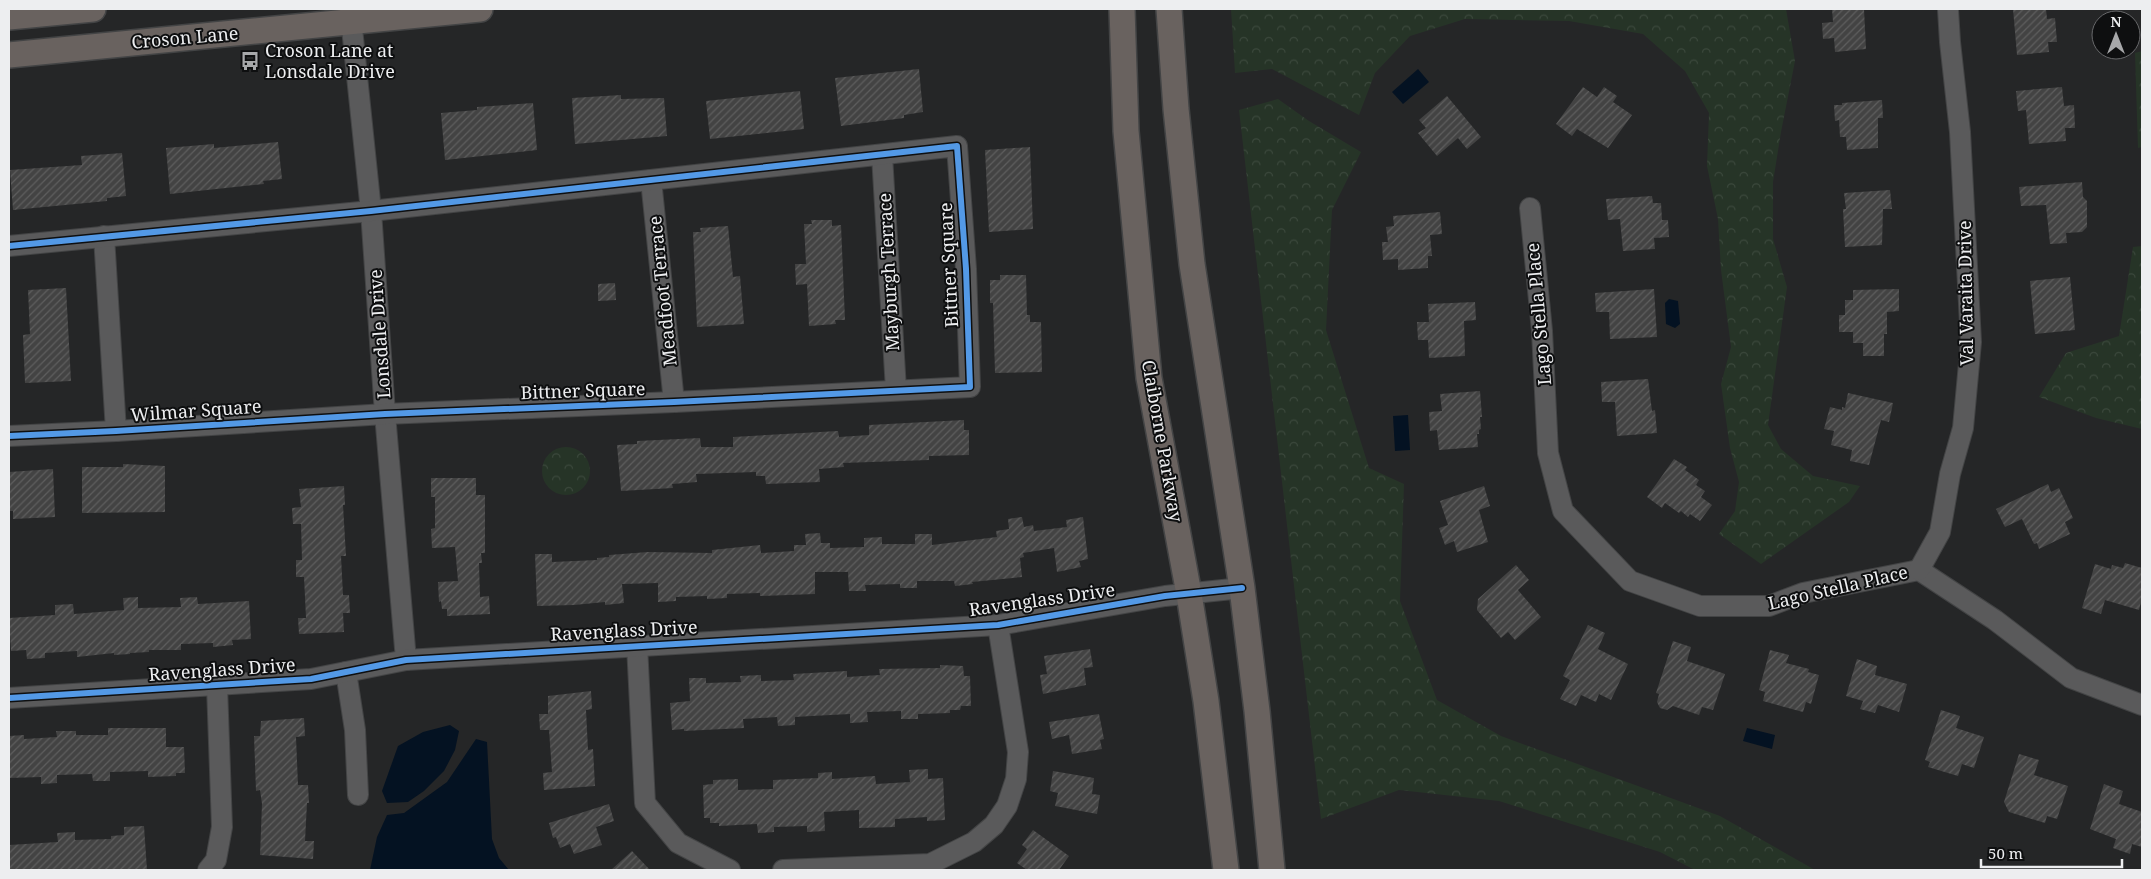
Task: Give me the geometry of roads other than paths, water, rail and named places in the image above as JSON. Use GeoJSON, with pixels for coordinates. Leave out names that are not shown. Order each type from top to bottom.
{"type":"FeatureCollection","features":[{"type":"Feature","properties":{"kind":"main road"},"geometry":{"type":"LineString","coordinates":[[9,17],[93,9]]}},
{"type":"Feature","properties":{"kind":"main road","name":"Croson Lane"},"geometry":{"type":"LineString","coordinates":[[9,55],[351,16],[480,9]]}},
{"type":"Feature","properties":{"kind":"main road","name":"Claiborne Parkway"},"geometry":{"type":"LineString","coordinates":[[1122,9],[1126,131],[1149,378],[1189,594],[1206,701],[1226,870]]}},
{"type":"Feature","properties":{"kind":"main road"},"geometry":{"type":"LineString","coordinates":[[1169,9],[1176,109],[1192,264],[1242,588],[1257,711],[1272,870]]}},
{"type":"Feature","properties":{"kind":"street","name":"Val Varaita Drive"},"geometry":{"type":"LineString","coordinates":[[1918,570],[1940,532],[1950,474],[1963,428],[1971,342],[1960,132],[1948,9]]}},
{"type":"Feature","properties":{"kind":"street","name":"Lonsdale Drive"},"geometry":{"type":"LineString","coordinates":[[351,16],[371,211],[385,414],[406,660]]}},
{"type":"Feature","properties":{"kind":"street","name":"Bittner Square"},"geometry":{"type":"LineString","coordinates":[[371,211],[957,146],[966,269],[970,387],[385,414]]}},
{"type":"Feature","properties":{"kind":"street","name":"Mayburgh Terrace"},"geometry":{"type":"LineString","coordinates":[[882,155],[896,390]]}},
{"type":"Feature","properties":{"kind":"street","name":"Meadfoot Terrace"},"geometry":{"type":"LineString","coordinates":[[652,180],[674,402]]}},
{"type":"Feature","properties":{"kind":"street","name":"Lago Stella Place"},"geometry":{"type":"LineString","coordinates":[[1530,208],[1542,331],[1548,453],[1563,511],[1630,581],[1700,606],[1769,606],[1803,593],[1918,570],[1995,620],[2071,678],[2142,705]]}},
{"type":"Feature","properties":{"kind":"street"},"geometry":{"type":"LineString","coordinates":[[9,246],[371,211]]}},
{"type":"Feature","properties":{"kind":"street","name":"Wilmar Square"},"geometry":{"type":"LineString","coordinates":[[104,236],[116,431]]}},
{"type":"Feature","properties":{"kind":"street","name":"Wilmar Square"},"geometry":{"type":"LineString","coordinates":[[9,436],[385,414]]}},
{"type":"Feature","properties":{"kind":"street","name":"Ravenglass Drive"},"geometry":{"type":"LineString","coordinates":[[9,698],[311,679],[406,660],[998,625],[1165,596],[1242,588]]}},
{"type":"Feature","properties":{"kind":"street"},"geometry":{"type":"LineString","coordinates":[[783,870],[930,864],[974,842],[994,825],[1006,806],[1016,778],[1018,752],[998,625]]}},
{"type":"Feature","properties":{"kind":"street"},"geometry":{"type":"LineString","coordinates":[[638,645],[645,803],[678,843],[730,870]]}},
{"type":"Feature","properties":{"kind":"street"},"geometry":{"type":"LineString","coordinates":[[346,672],[355,730],[358,794]]}},
{"type":"Feature","properties":{"kind":"street","name":"Ravenglass Drive"},"geometry":{"type":"LineString","coordinates":[[208,870],[216,860],[222,827],[217,686]]}},
{"type":"Feature","properties":{"kind":"water"},"geometry":{"type":"Polygon","coordinates":[[[1418,69],[1429,82],[1403,104],[1392,92],[1418,69]]]}},
{"type":"Feature","properties":{"kind":"water"},"geometry":{"type":"Polygon","coordinates":[[[1669,299],[1678,301],[1680,324],[1675,328],[1666,324],[1665,303],[1669,299]]]}},
{"type":"Feature","properties":{"kind":"water"},"geometry":{"type":"Polygon","coordinates":[[[1408,415],[1410,450],[1395,451],[1393,416],[1408,415]]]}},
{"type":"Feature","properties":{"kind":"water"},"geometry":{"type":"Polygon","coordinates":[[[450,725],[459,731],[455,750],[444,771],[424,791],[408,802],[387,803],[382,791],[398,746],[423,732],[450,725]]]}},
{"type":"Feature","properties":{"kind":"water"},"geometry":{"type":"Polygon","coordinates":[[[1747,728],[1775,735],[1772,749],[1743,741],[1747,728]]]}},
{"type":"Feature","properties":{"kind":"water"},"geometry":{"type":"Polygon","coordinates":[[[476,739],[487,742],[492,839],[499,858],[509,870],[370,870],[377,837],[387,815],[404,813],[447,782],[476,739]]]}},
{"type":"Feature","properties":{"kind":"place","name":"Croson Lane at Lonsdale Drive"},"geometry":{"type":"Point","coordinates":[250,61]}}]}
